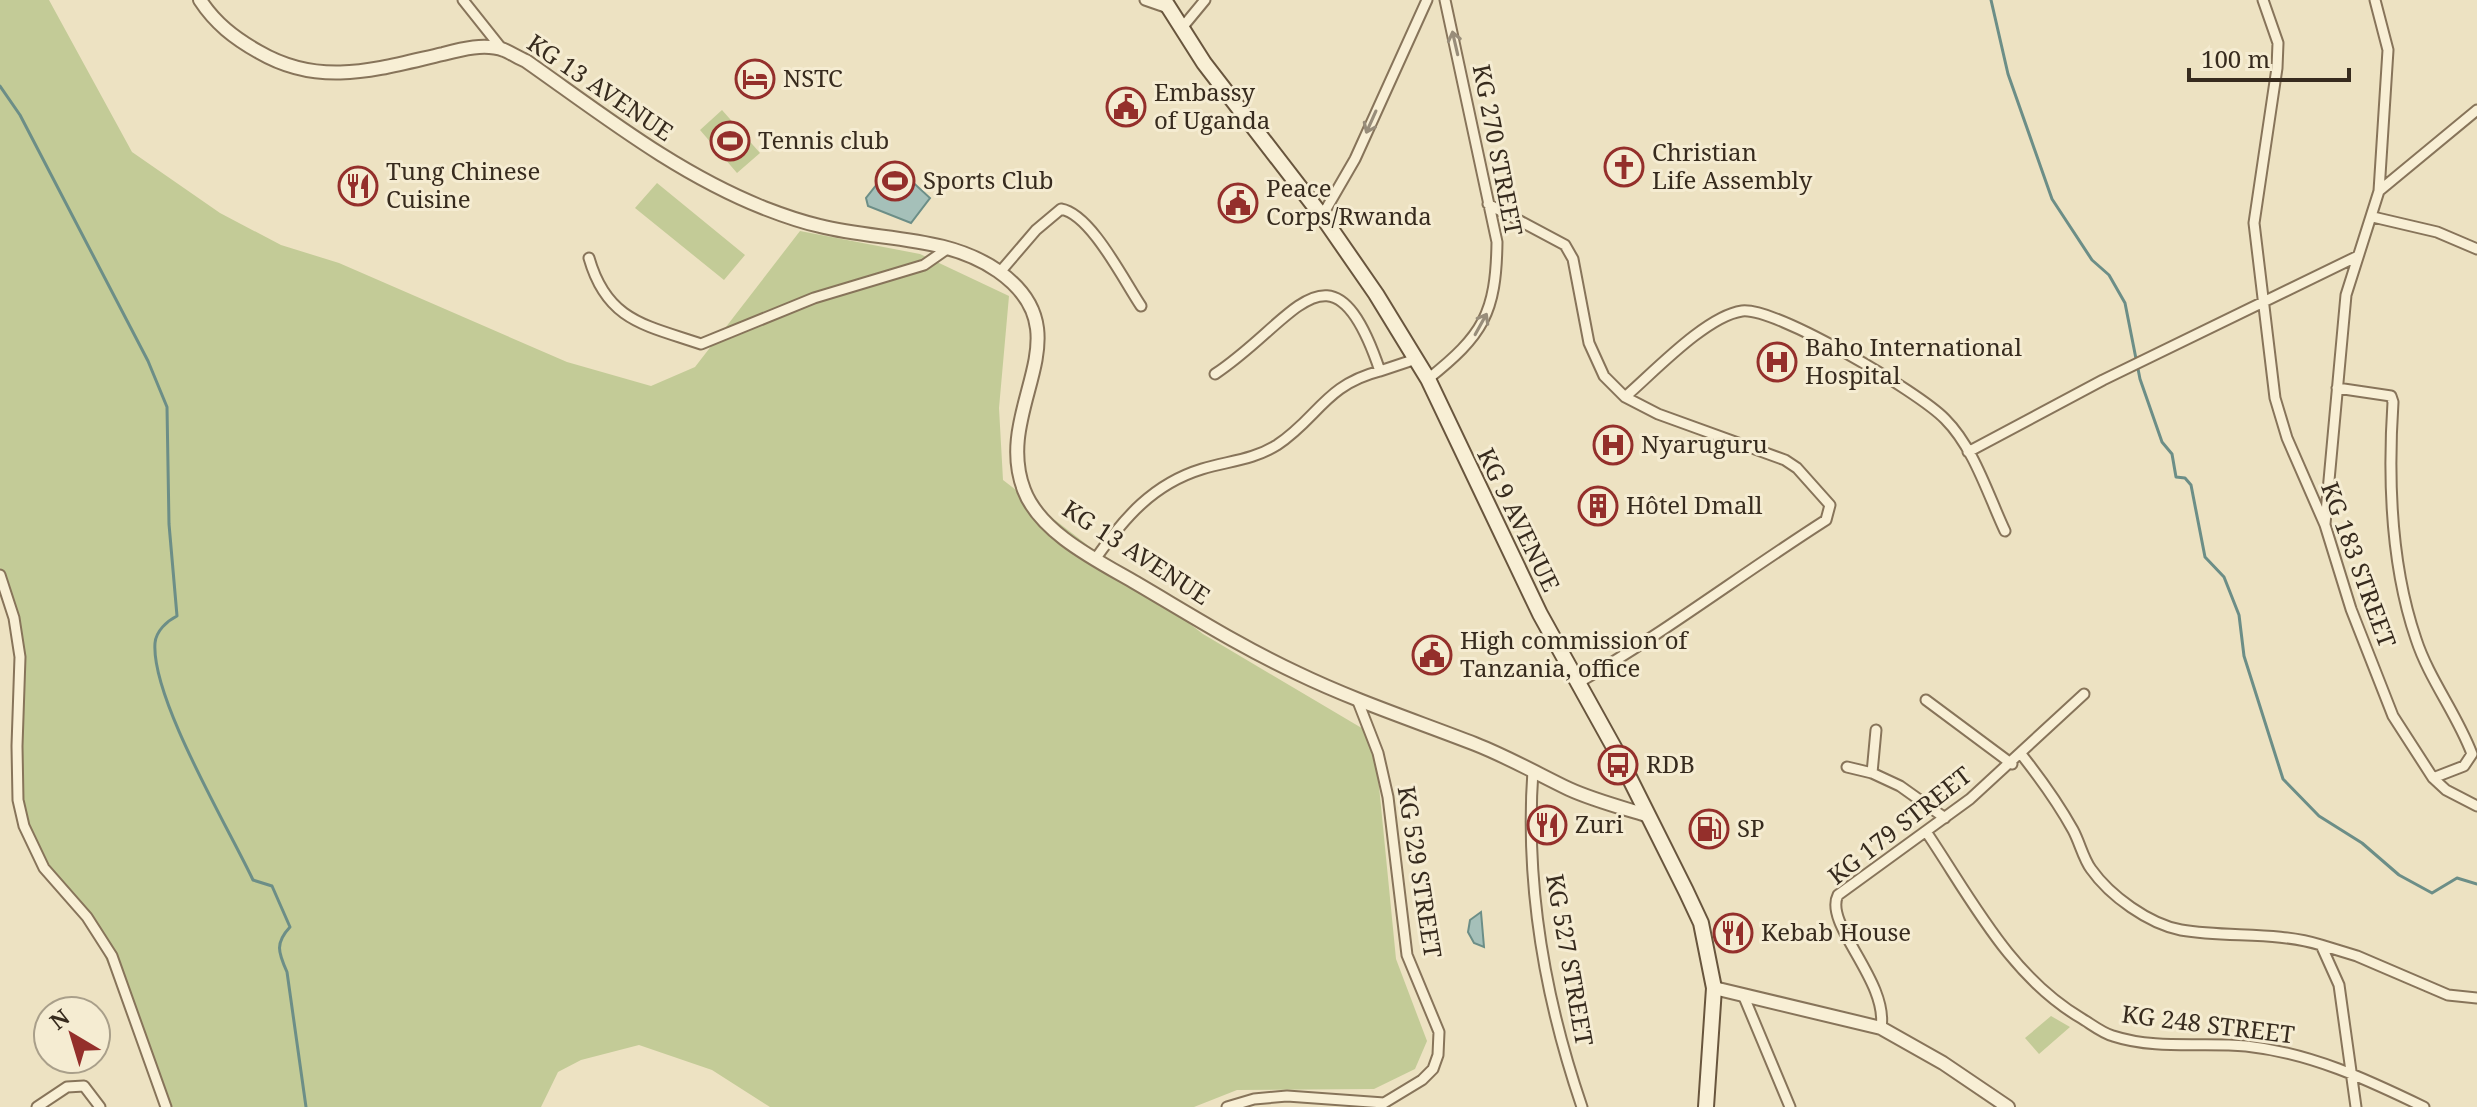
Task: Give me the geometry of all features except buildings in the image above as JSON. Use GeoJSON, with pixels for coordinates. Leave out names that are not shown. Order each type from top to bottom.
{"type":"FeatureCollection","features":[{"type":"Feature","properties":{"kind":"main road","name":"KG 9 AVENUE"},"geometry":{"type":"LineString","coordinates":[[1167,4],[1181,29],[1322,216],[1428,379],[1466,465],[1701,923],[1714,988],[1706,1107]]}},
{"type":"Feature","properties":{"kind":"street","name":"KG 13 AVENUE"},"geometry":{"type":"LineString","coordinates":[[200,0],[213,21],[244,44],[284,67],[296,69],[332,74],[356,72],[463,49],[502,49],[536,68],[655,154],[746,200],[821,227],[947,249],[1000,272],[1024,297],[1039,326],[1039,340],[1017,440],[1018,466],[1024,492],[1042,518],[1096,558],[1230,639],[1357,699],[1533,770],[1571,790],[1646,815]]}},
{"type":"Feature","properties":{"kind":"street"},"geometry":{"type":"LineString","coordinates":[[463,0],[502,49]]}},
{"type":"Feature","properties":{"kind":"street"},"geometry":{"type":"LineString","coordinates":[[1145,0],[1167,4]]}},
{"type":"Feature","properties":{"kind":"street"},"geometry":{"type":"LineString","coordinates":[[1181,29],[1205,0]]}},
{"type":"Feature","properties":{"kind":"street"},"geometry":{"type":"LineString","coordinates":[[1322,216],[1355,159],[1427,0]]}},
{"type":"Feature","properties":{"kind":"street","name":"KG 270 STREET"},"geometry":{"type":"LineString","coordinates":[[1428,379],[1466,349],[1486,319],[1496,279],[1497,242],[1445,0]]}},
{"type":"Feature","properties":{"kind":"street","name":"KG 183 STREET"},"geometry":{"type":"LineString","coordinates":[[2263,0],[2278,43],[2254,223],[2269,363],[2283,425],[2325,525],[2351,609],[2393,716],[2433,778],[2446,790],[2477,806]]}},
{"type":"Feature","properties":{"kind":"street"},"geometry":{"type":"LineString","coordinates":[[2325,525],[2346,295],[2379,191],[2388,50],[2375,0]]}},
{"type":"Feature","properties":{"kind":"street"},"geometry":{"type":"LineString","coordinates":[[2379,191],[2477,110]]}},
{"type":"Feature","properties":{"kind":"street"},"geometry":{"type":"LineString","coordinates":[[1488,204],[1565,245],[1573,259],[1595,359],[1604,376],[1625,397],[1658,414],[1785,460],[1825,496],[1831,514],[1630,653],[1578,683]]}},
{"type":"Feature","properties":{"kind":"street"},"geometry":{"type":"LineString","coordinates":[[1000,272],[1048,217],[1061,209],[1068,210],[1077,215],[1093,235],[1141,306]]}},
{"type":"Feature","properties":{"kind":"street"},"geometry":{"type":"LineString","coordinates":[[2373,217],[2437,232],[2477,249]]}},
{"type":"Feature","properties":{"kind":"street"},"geometry":{"type":"LineString","coordinates":[[589,258],[597,286],[624,314],[701,344],[814,298],[924,265],[947,249]]}},
{"type":"Feature","properties":{"kind":"street"},"geometry":{"type":"LineString","coordinates":[[1968,452],[2103,380],[2358,256]]}},
{"type":"Feature","properties":{"kind":"street"},"geometry":{"type":"LineString","coordinates":[[1215,374],[1249,351],[1301,303],[1315,295],[1331,294],[1345,300],[1355,311],[1380,371]]}},
{"type":"Feature","properties":{"kind":"street"},"geometry":{"type":"LineString","coordinates":[[1625,397],[1715,322],[1740,312],[1757,311],[1793,325],[1923,399],[1946,419],[1968,452],[2005,531]]}},
{"type":"Feature","properties":{"kind":"street"},"geometry":{"type":"LineString","coordinates":[[1096,558],[1129,515],[1171,481],[1260,454],[1281,442],[1342,386],[1416,359]]}},
{"type":"Feature","properties":{"kind":"street"},"geometry":{"type":"LineString","coordinates":[[2337,388],[2381,392],[2391,396],[2393,402],[2392,491],[2408,611],[2416,641],[2459,719],[2472,754],[2464,766],[2433,778]]}},
{"type":"Feature","properties":{"kind":"street"},"geometry":{"type":"LineString","coordinates":[[0,575],[14,618],[20,657],[18,800],[24,826],[44,868],[87,917],[112,956],[166,1107]]}},
{"type":"Feature","properties":{"kind":"street","name":"KG 179 STREET"},"geometry":{"type":"LineString","coordinates":[[1881,1028],[1883,1012],[1880,997],[1840,923],[1834,903],[1838,895],[1927,833],[2012,764],[2084,694]]}},
{"type":"Feature","properties":{"kind":"street","name":"KG 529 STREET"},"geometry":{"type":"LineString","coordinates":[[1227,1107],[1254,1099],[1287,1096],[1384,1105],[1433,1069],[1441,1041],[1407,955],[1388,797],[1378,753],[1357,699]]}},
{"type":"Feature","properties":{"kind":"street"},"geometry":{"type":"LineString","coordinates":[[1926,700],[2012,764]]}},
{"type":"Feature","properties":{"kind":"street"},"geometry":{"type":"LineString","coordinates":[[1872,773],[1876,730]]}},
{"type":"Feature","properties":{"kind":"street"},"geometry":{"type":"LineString","coordinates":[[2021,754],[2074,832],[2091,870],[2125,904],[2158,924],[2233,936],[2283,936],[2357,956],[2448,995],[2477,998]]}},
{"type":"Feature","properties":{"kind":"street"},"geometry":{"type":"LineString","coordinates":[[1847,767],[1872,773],[1912,793],[1945,818]]}},
{"type":"Feature","properties":{"kind":"street","name":"KG 527 STREET"},"geometry":{"type":"LineString","coordinates":[[1533,770],[1533,884],[1539,935],[1570,1071],[1582,1107]]}},
{"type":"Feature","properties":{"kind":"street","name":"KG 248 STREET"},"geometry":{"type":"LineString","coordinates":[[1927,833],[2015,966],[2062,1007],[2111,1036],[2150,1044],[2243,1046],[2286,1051],[2350,1071],[2424,1107]]}},
{"type":"Feature","properties":{"kind":"street"},"geometry":{"type":"LineString","coordinates":[[2321,945],[2339,985],[2356,1107]]}},
{"type":"Feature","properties":{"kind":"street"},"geometry":{"type":"LineString","coordinates":[[1714,988],[1881,1028],[1943,1063],[2008,1107]]}},
{"type":"Feature","properties":{"kind":"street"},"geometry":{"type":"LineString","coordinates":[[1744,997],[1790,1107]]}},
{"type":"Feature","properties":{"kind":"street"},"geometry":{"type":"LineString","coordinates":[[37,1107],[74,1085],[84,1086],[100,1107]]}},
{"type":"Feature","properties":{"kind":"green space"},"geometry":{"type":"Polygon","coordinates":[[[0,0],[49,0],[132,152],[220,213],[281,245],[339,263],[567,362],[651,386],[695,367],[800,231],[920,254],[1009,296],[999,408],[1003,480],[1203,634],[1365,730],[1378,776],[1396,959],[1427,1041],[1415,1069],[1374,1089],[1237,1090],[1194,1107],[770,1107],[712,1070],[639,1045],[581,1060],[558,1072],[541,1107],[163,1107],[139,1035],[101,948],[32,843],[19,781],[17,659],[0,567],[0,0]]]}},
{"type":"Feature","properties":{"kind":"green space","name":"Tennis club"},"geometry":{"type":"Polygon","coordinates":[[[722,110],[760,153],[737,173],[700,130],[722,110]]]}},
{"type":"Feature","properties":{"kind":"green space"},"geometry":{"type":"Polygon","coordinates":[[[657,183],[745,255],[724,280],[635,208],[657,183]]]}},
{"type":"Feature","properties":{"kind":"green space"},"geometry":{"type":"Polygon","coordinates":[[[2051,1016],[2070,1027],[2039,1054],[2025,1038],[2051,1016]]]}},
{"type":"Feature","properties":{"kind":"water","name":"Sports Club"},"geometry":{"type":"Polygon","coordinates":[[[893,164],[930,198],[911,223],[868,206],[866,198],[893,164]]]}},
{"type":"Feature","properties":{"kind":"water"},"geometry":{"type":"Polygon","coordinates":[[[1481,912],[1484,947],[1474,943],[1468,932],[1470,920],[1481,912]]]}},
{"type":"Feature","properties":{"kind":"waterway"},"geometry":{"type":"LineString","coordinates":[[1991,0],[2008,74],[2052,199],[2092,260],[2109,275],[2125,303],[2140,379],[2162,442],[2172,454],[2176,477],[2185,478],[2191,485],[2205,557],[2224,577],[2239,615],[2244,656],[2283,779],[2319,816],[2362,843],[2399,875],[2432,893],[2457,878],[2477,884]]}},
{"type":"Feature","properties":{"kind":"waterway"},"geometry":{"type":"LineString","coordinates":[[0,86],[20,115],[148,361],[167,407],[169,524],[177,616],[157,634],[157,667],[178,728],[210,796],[253,880],[272,886],[290,927],[282,938],[280,948],[287,972],[306,1107]]}},
{"type":"Feature","properties":{"kind":"place","name":"NSTC"},"geometry":{"type":"Point","coordinates":[755,79]}},
{"type":"Feature","properties":{"kind":"place","name":"Embassy of Uganda"},"geometry":{"type":"Point","coordinates":[1126,107]}},
{"type":"Feature","properties":{"kind":"place","name":"Tennis club"},"geometry":{"type":"Point","coordinates":[730,141]}},
{"type":"Feature","properties":{"kind":"place","name":"Christian Life Assembly"},"geometry":{"type":"Point","coordinates":[1624,167]}},
{"type":"Feature","properties":{"kind":"place","name":"Sports Club"},"geometry":{"type":"Point","coordinates":[895,181]}},
{"type":"Feature","properties":{"kind":"place","name":"Tung Chinese Cuisine"},"geometry":{"type":"Point","coordinates":[358,186]}},
{"type":"Feature","properties":{"kind":"place","name":"Peace Corps/Rwanda"},"geometry":{"type":"Point","coordinates":[1238,203]}},
{"type":"Feature","properties":{"kind":"place","name":"Baho International Hospital"},"geometry":{"type":"Point","coordinates":[1777,362]}},
{"type":"Feature","properties":{"kind":"place","name":"Nyaruguru"},"geometry":{"type":"Point","coordinates":[1613,445]}},
{"type":"Feature","properties":{"kind":"place","name":"Hôtel Dmall"},"geometry":{"type":"Point","coordinates":[1598,506]}},
{"type":"Feature","properties":{"kind":"place","name":"High commission of Tanzania, office"},"geometry":{"type":"Point","coordinates":[1432,655]}},
{"type":"Feature","properties":{"kind":"place","name":"RDB"},"geometry":{"type":"Point","coordinates":[1618,765]}},
{"type":"Feature","properties":{"kind":"place","name":"Zuri"},"geometry":{"type":"Point","coordinates":[1547,825]}},
{"type":"Feature","properties":{"kind":"place","name":"SP"},"geometry":{"type":"Point","coordinates":[1709,829]}},
{"type":"Feature","properties":{"kind":"place","name":"Kebab House"},"geometry":{"type":"Point","coordinates":[1733,933]}}]}
